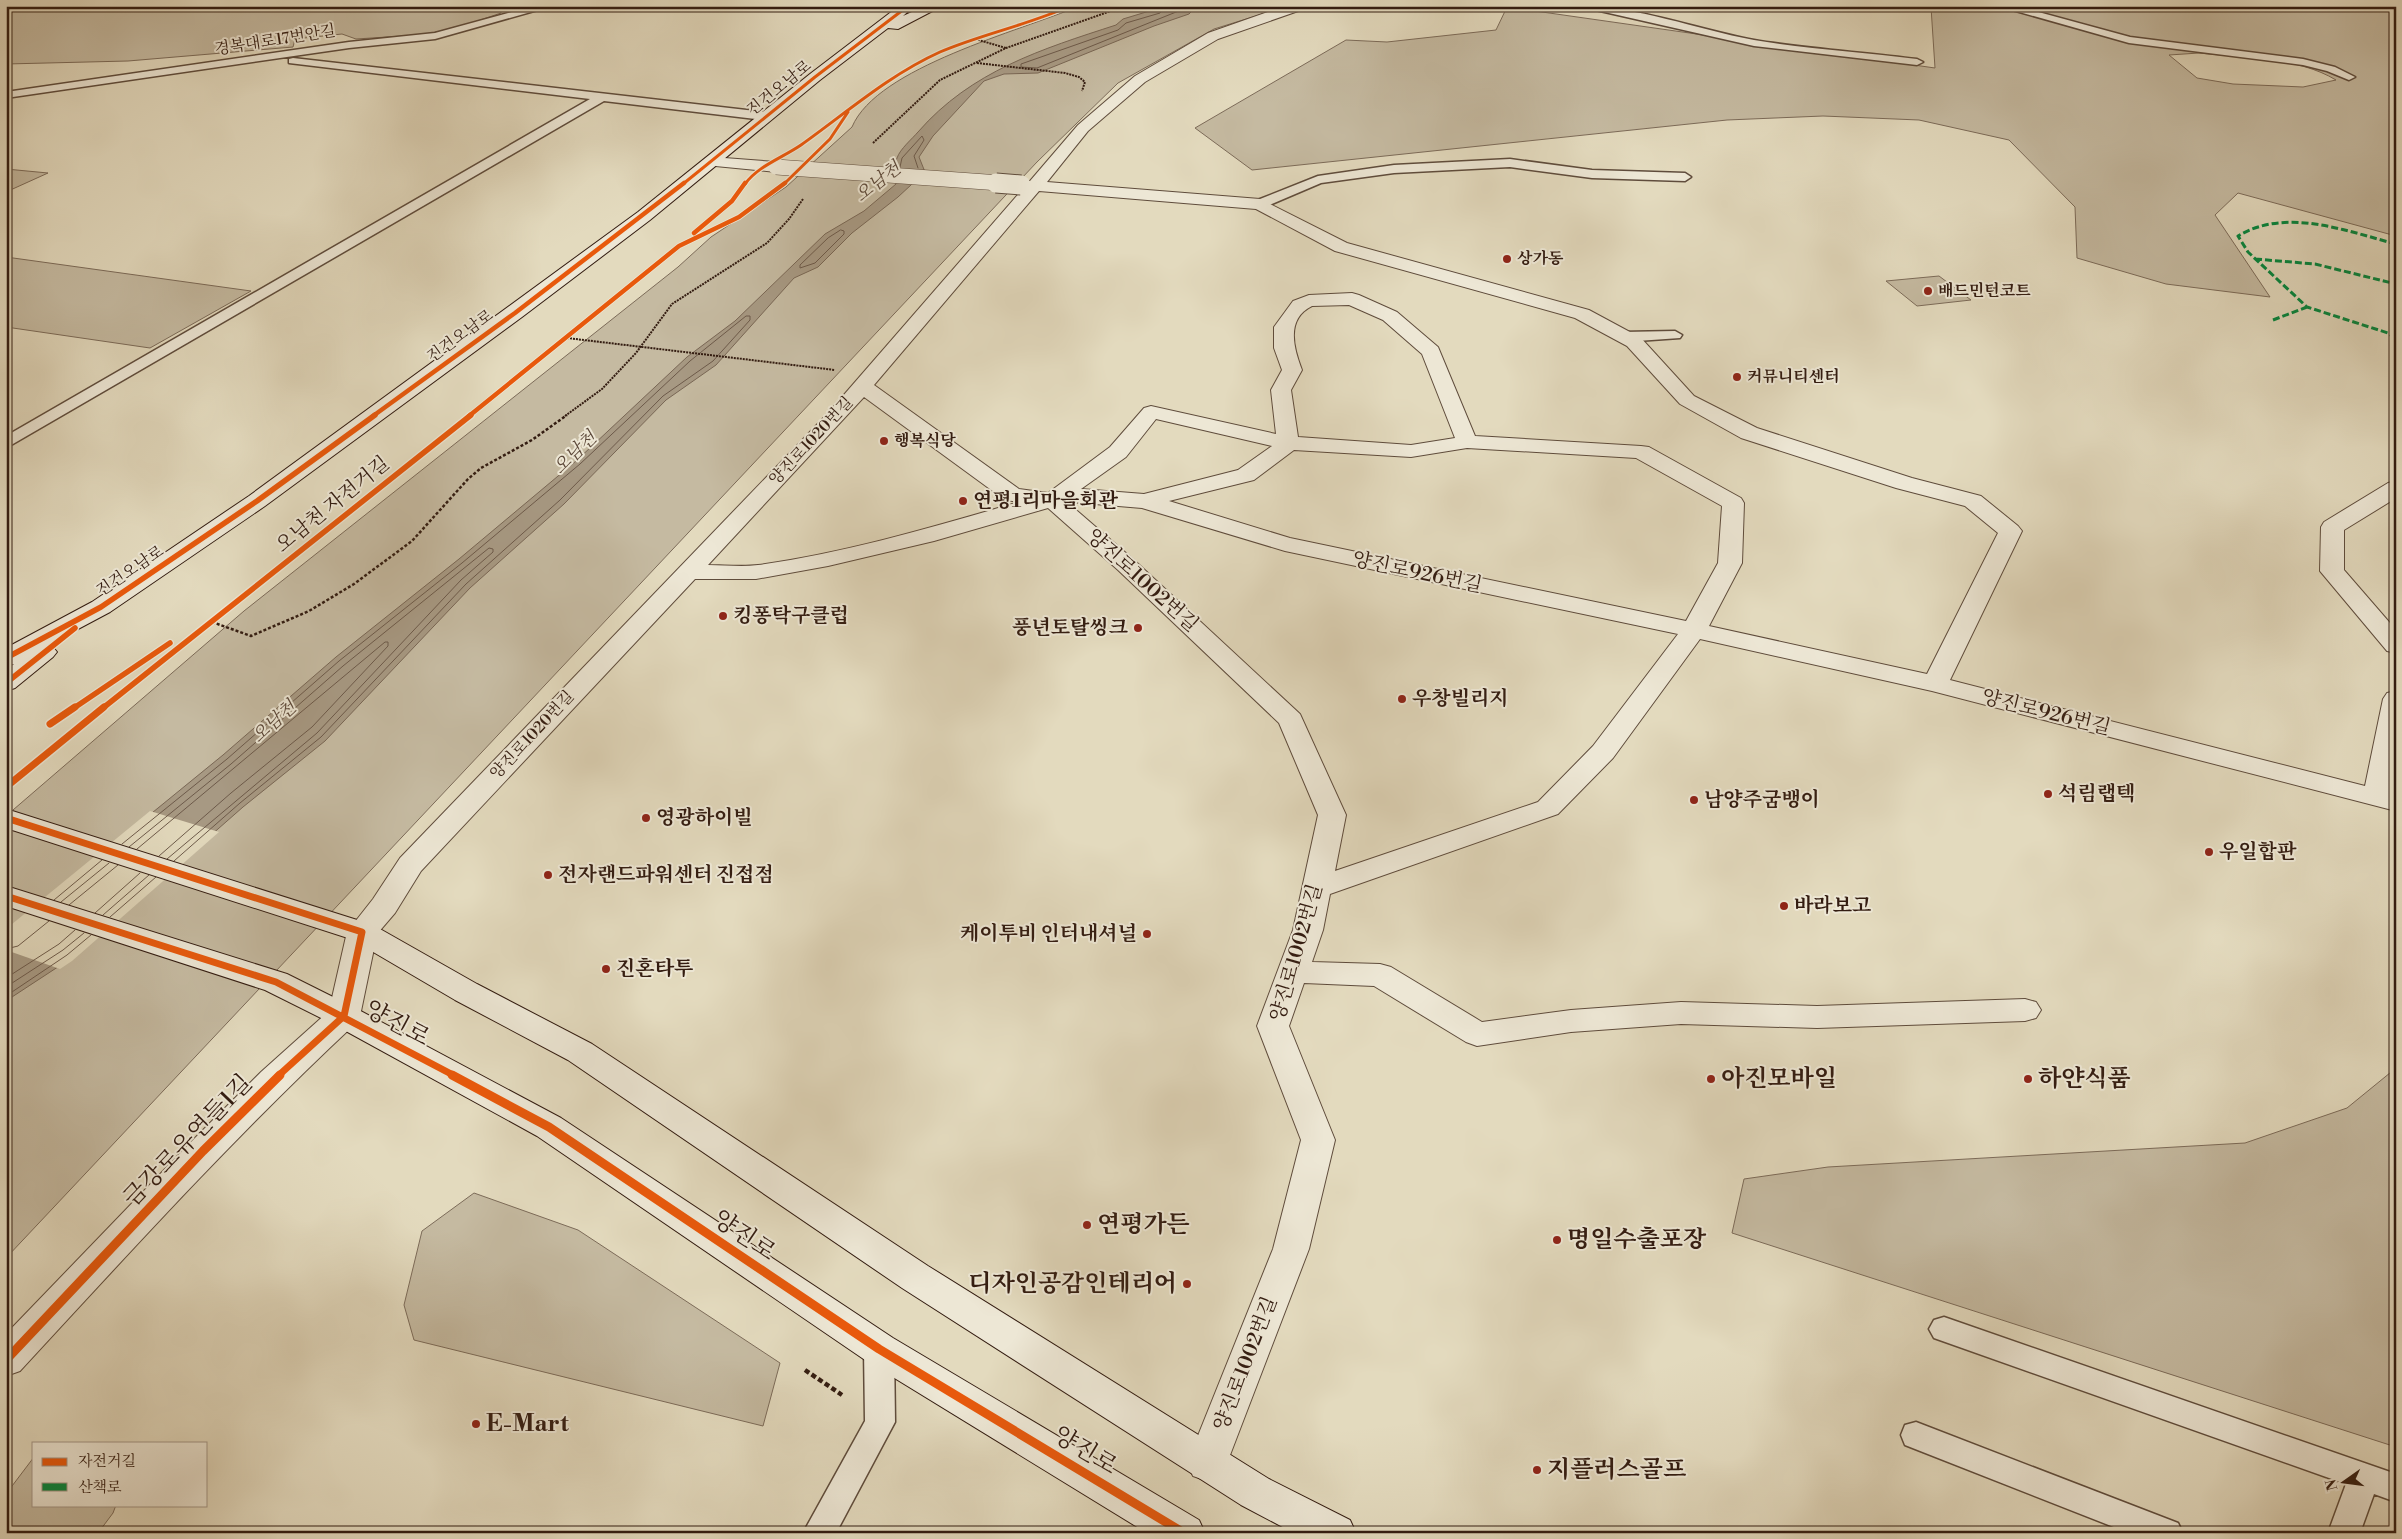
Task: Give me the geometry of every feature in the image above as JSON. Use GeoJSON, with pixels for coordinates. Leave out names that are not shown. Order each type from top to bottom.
{"type":"FeatureCollection","features":[{"type":"Feature","properties":{"kind":"street","name":"진건오남로"},"geometry":{"type":"LineString","coordinates":[[6,658],[101,607],[257,501],[515,314],[711,162],[765,116],[864,38],[908,6]]}},
{"type":"Feature","properties":{"kind":"street"},"geometry":{"type":"LineString","coordinates":[[864,38],[936,6]]}},
{"type":"Feature","properties":{"kind":"street","name":"양진로1020번길"},"geometry":{"type":"LineString","coordinates":[[362,932],[384,906],[410,865],[867,381],[1028,186],[1083,128],[1140,80],[1213,36],[1300,6]]}},
{"type":"Feature","properties":{"kind":"street"},"geometry":{"type":"LineString","coordinates":[[711,162],[1260,204],[1341,248],[1582,314],[1634,342],[1687,400],[1749,433],[1904,482],[1973,501],[2010,531],[1935,684]]}},
{"type":"Feature","properties":{"kind":"street"},"geometry":{"type":"LineString","coordinates":[[1289,443],[1283,415],[1281,390],[1292,370],[1284,348],[1284,327],[1300,305],[1309,301],[1352,299],[1390,316],[1431,351],[1467,442]]}},
{"type":"Feature","properties":{"kind":"street"},"geometry":{"type":"LineString","coordinates":[[867,381],[1013,495],[1052,500]]}},
{"type":"Feature","properties":{"kind":"street"},"geometry":{"type":"LineString","coordinates":[[687,572],[756,572],[828,559],[926,536],[1052,500],[1118,452],[1151,412],[1289,443],[1410,451],[1467,442],[1641,452],[1733,503],[1730,563],[1694,630],[1603,752],[1548,808],[1317,888]]}},
{"type":"Feature","properties":{"kind":"street","name":"양진로926번길"},"geometry":{"type":"LineString","coordinates":[[1144,500],[1246,475],[1289,443]]}},
{"type":"Feature","properties":{"kind":"street"},"geometry":{"type":"LineString","coordinates":[[2396,488],[2332,528],[2332,571],[2396,646]]}},
{"type":"Feature","properties":{"kind":"street","name":"양진로926번길"},"geometry":{"type":"LineString","coordinates":[[1052,500],[1071,494],[1144,500],[1285,544],[1416,574],[1694,630],[1935,684],[2386,800]]}},
{"type":"Feature","properties":{"kind":"street","name":"양진로1002번길"},"geometry":{"type":"LineString","coordinates":[[1052,500],[1126,565],[1291,720],[1332,815],[1308,930],[1273,1026],[1318,1140],[1291,1249],[1208,1463]]}},
{"type":"Feature","properties":{"kind":"street"},"geometry":{"type":"LineString","coordinates":[[6,642],[101,607]]}},
{"type":"Feature","properties":{"kind":"street"},"geometry":{"type":"LineString","coordinates":[[6,682],[101,607]]}},
{"type":"Feature","properties":{"kind":"street"},"geometry":{"type":"LineString","coordinates":[[2386,800],[2396,700]]}},
{"type":"Feature","properties":{"kind":"street"},"geometry":{"type":"LineString","coordinates":[[6,818],[362,932],[466,992],[580,1052],[915,1277],[1254,1492],[1335,1533]]}},
{"type":"Feature","properties":{"kind":"street","name":"양진로"},"geometry":{"type":"LineString","coordinates":[[6,896],[276,982],[344,1016],[549,1127],[879,1349],[1184,1533]]}},
{"type":"Feature","properties":{"kind":"street"},"geometry":{"type":"LineString","coordinates":[[344,1016],[362,932]]}},
{"type":"Feature","properties":{"kind":"street"},"geometry":{"type":"LineString","coordinates":[[1292,972],[1380,975],[1477,1034],[1571,1021],[1681,1013],[1817,1017],[2025,1010]]}},
{"type":"Feature","properties":{"kind":"street","name":"금강로유연들1길"},"geometry":{"type":"LineString","coordinates":[[6,1360],[203,1151],[273,1081],[344,1016]]}},
{"type":"Feature","properties":{"kind":"lane","name":"경복대로17번안길"},"geometry":{"type":"LineString","coordinates":[[6,95],[271,58],[356,44],[435,36],[547,6]]}},
{"type":"Feature","properties":{"kind":"lane"},"geometry":{"type":"LineString","coordinates":[[1582,6],[1635,15],[1754,43],[1917,62]]}},
{"type":"Feature","properties":{"kind":"lane"},"geometry":{"type":"LineString","coordinates":[[2004,6],[2129,40],[2303,62],[2331,69],[2349,77]]}},
{"type":"Feature","properties":{"kind":"lane"},"geometry":{"type":"LineString","coordinates":[[271,58],[765,116]]}},
{"type":"Feature","properties":{"kind":"lane"},"geometry":{"type":"LineString","coordinates":[[6,443],[602,97]]}},
{"type":"Feature","properties":{"kind":"lane"},"geometry":{"type":"LineString","coordinates":[[1260,204],[1318,180],[1394,169],[1510,163],[1592,174],[1685,176]]}},
{"type":"Feature","properties":{"kind":"lane"},"geometry":{"type":"LineString","coordinates":[[1623,337],[1675,335]]}},
{"type":"Feature","properties":{"kind":"lane"},"geometry":{"type":"LineString","coordinates":[[1944,1329],[2396,1488]]}},
{"type":"Feature","properties":{"kind":"lane"},"geometry":{"type":"LineString","coordinates":[[819,1533],[880,1422],[879,1349]]}},
{"type":"Feature","properties":{"kind":"lane"},"geometry":{"type":"LineString","coordinates":[[1916,1435],[2167,1533]]}},
{"type":"Feature","properties":{"kind":"lane"},"geometry":{"type":"LineString","coordinates":[[2344,1533],[2365,1477]]}},
{"type":"Feature","properties":{"kind":"path"},"geometry":{"type":"LineString","coordinates":[[867,148],[940,80],[1006,48],[1125,6]]}},
{"type":"Feature","properties":{"kind":"path"},"geometry":{"type":"LineString","coordinates":[[967,42],[985,36]]}},
{"type":"Feature","properties":{"kind":"path"},"geometry":{"type":"LineString","coordinates":[[976,39],[1006,48]]}},
{"type":"Feature","properties":{"kind":"path"},"geometry":{"type":"LineString","coordinates":[[975,63],[1079,77],[1085,82],[1072,124],[1083,128]]}},
{"type":"Feature","properties":{"kind":"path"},"geometry":{"type":"LineString","coordinates":[[212,622],[251,636],[309,611],[354,584],[412,541],[468,479],[481,468],[532,440],[602,389],[639,347],[672,304],[767,243],[789,219],[806,196]]}},
{"type":"Feature","properties":{"kind":"path"},"geometry":{"type":"LineString","coordinates":[[560,344],[575,332]]}},
{"type":"Feature","properties":{"kind":"path"},"geometry":{"type":"LineString","coordinates":[[567,338],[734,358],[867,381]]}},
{"type":"Feature","properties":{"kind":"path"},"geometry":{"type":"LineString","coordinates":[[204,627],[219,616]]}},
{"type":"Feature","properties":{"kind":"shaded area"},"geometry":{"type":"Polygon","coordinates":[[[6,6],[500,6],[501,13],[454,29],[418,35],[356,39],[342,34],[295,39],[293,47],[128,61],[6,64],[6,6]]]}},
{"type":"Feature","properties":{"kind":"shaded area"},"geometry":{"type":"Polygon","coordinates":[[[1079,6],[1288,6],[1214,29],[1118,83],[1037,162],[6,1258],[6,1004],[12,997],[6,991],[6,816],[244,611],[678,267],[711,237],[786,187],[852,127],[867,106],[890,86],[953,53],[1079,6]]]}},
{"type":"Feature","properties":{"kind":"shaded area"},"geometry":{"type":"Polygon","coordinates":[[[1926,6],[2396,6],[2396,236],[2238,193],[2215,215],[2270,297],[2166,284],[2077,258],[2075,207],[2009,140],[1919,120],[1823,116],[1727,120],[1252,170],[1195,128],[1346,40],[1387,42],[1496,30],[1507,7],[1935,68],[1931,7],[1926,6]],[[2199,53],[2169,55],[2197,78],[2233,84],[2303,87],[2336,80],[2321,72],[2288,63],[2199,53]]]}},
{"type":"Feature","properties":{"kind":"shaded area"},"geometry":{"type":"Polygon","coordinates":[[[6,169],[48,173],[6,192],[6,169]]]}},
{"type":"Feature","properties":{"kind":"shaded area"},"geometry":{"type":"Polygon","coordinates":[[[6,257],[251,291],[150,348],[6,327],[6,257]]]}},
{"type":"Feature","properties":{"kind":"shaded area","name":"배드민턴코트"},"geometry":{"type":"Polygon","coordinates":[[[1939,276],[1971,300],[1917,306],[1886,281],[1939,276]]]}},
{"type":"Feature","properties":{"kind":"shaded area"},"geometry":{"type":"Polygon","coordinates":[[[2396,1068],[2396,1447],[1732,1233],[1744,1179],[1828,1167],[2245,1143],[2347,1108],[2396,1068]]]}},
{"type":"Feature","properties":{"kind":"shaded area"},"geometry":{"type":"Polygon","coordinates":[[[474,1193],[578,1230],[780,1363],[763,1426],[414,1340],[404,1305],[422,1231],[474,1193]]]}},
{"type":"Feature","properties":{"kind":"shaded area"},"geometry":{"type":"Polygon","coordinates":[[[32,1460],[32,1506],[116,1506],[113,1513],[98,1533],[6,1533],[6,1494],[32,1460]]]}},
{"type":"Feature","properties":{"kind":"water","name":"오남천"},"geometry":{"type":"Polygon","coordinates":[[[1166,6],[1197,6],[1189,14],[1154,26],[1038,73],[1004,74],[984,81],[933,136],[919,157],[925,172],[898,197],[852,233],[818,267],[794,278],[716,365],[666,400],[564,504],[470,588],[325,741],[243,807],[70,959],[12,997],[6,1004],[6,932],[223,755],[336,657],[459,559],[576,461],[687,357],[735,321],[825,234],[864,211],[896,184],[895,164],[899,155],[906,144],[939,111],[961,93],[1009,65],[1061,43],[1116,25],[1123,19],[1166,6]]]}},
{"type":"Feature","properties":{"kind":"pier"},"geometry":{"type":"Polygon","coordinates":[[[150,811],[219,832],[72,961],[60,969],[6,950],[6,929],[150,811]]]}},
{"type":"Feature","properties":{"kind":"marked path"},"geometry":{"type":"LineString","coordinates":[[2396,244],[2335,228],[2288,222],[2264,224],[2238,236],[2248,252],[2307,307],[2388,333],[2396,339]]}},
{"type":"Feature","properties":{"kind":"marked path"},"geometry":{"type":"LineString","coordinates":[[2255,259],[2315,264],[2396,284]]}},
{"type":"Feature","properties":{"kind":"marked path"},"geometry":{"type":"LineString","coordinates":[[2273,320],[2307,307]]}},
{"type":"Feature","properties":{"kind":"cycle path"},"geometry":{"type":"LineString","coordinates":[[6,658],[101,607],[257,501],[515,313],[644,216],[815,77],[908,6]]}},
{"type":"Feature","properties":{"kind":"cycle path"},"geometry":{"type":"LineString","coordinates":[[694,233],[732,201],[740,193],[748,180],[759,170],[798,147],[885,83],[903,72],[941,52],[1070,6]]}},
{"type":"Feature","properties":{"kind":"cycle path","name":"오남천 자전거길"},"geometry":{"type":"LineString","coordinates":[[6,787],[168,655],[212,622],[567,338],[679,246],[739,217],[782,186],[830,139],[848,112]]}},
{"type":"Feature","properties":{"kind":"cycle path"},"geometry":{"type":"LineString","coordinates":[[6,683],[75,628]]}},
{"type":"Feature","properties":{"kind":"cycle path"},"geometry":{"type":"LineString","coordinates":[[50,724],[170,643]]}},
{"type":"Feature","properties":{"kind":"cycle path"},"geometry":{"type":"LineString","coordinates":[[6,818],[362,932],[344,1016],[273,1081],[203,1151],[6,1360]]}},
{"type":"Feature","properties":{"kind":"cycle path"},"geometry":{"type":"LineString","coordinates":[[6,896],[276,982],[344,1016],[549,1127],[879,1349],[1184,1533]]}},
{"type":"Feature","properties":{"kind":"place","name":"상가동"},"geometry":{"type":"Point","coordinates":[1507,259]}},
{"type":"Feature","properties":{"kind":"place","name":"배드민턴코트"},"geometry":{"type":"Point","coordinates":[1928,291]}},
{"type":"Feature","properties":{"kind":"place","name":"커뮤니티센터"},"geometry":{"type":"Point","coordinates":[1737,377]}},
{"type":"Feature","properties":{"kind":"place","name":"행복식당"},"geometry":{"type":"Point","coordinates":[884,441]}},
{"type":"Feature","properties":{"kind":"place","name":"연평1리마을회관"},"geometry":{"type":"Point","coordinates":[963,501]}},
{"type":"Feature","properties":{"kind":"place","name":"킹퐁탁구클럽"},"geometry":{"type":"Point","coordinates":[723,616]}},
{"type":"Feature","properties":{"kind":"place","name":"풍년토탈씽크"},"geometry":{"type":"Point","coordinates":[1138,628]}},
{"type":"Feature","properties":{"kind":"place","name":"우창빌리지"},"geometry":{"type":"Point","coordinates":[1402,699]}},
{"type":"Feature","properties":{"kind":"place","name":"석림랩텍"},"geometry":{"type":"Point","coordinates":[2048,794]}},
{"type":"Feature","properties":{"kind":"place","name":"남양주굼뱅이"},"geometry":{"type":"Point","coordinates":[1694,800]}},
{"type":"Feature","properties":{"kind":"place","name":"영광하이빌"},"geometry":{"type":"Point","coordinates":[646,818]}},
{"type":"Feature","properties":{"kind":"place","name":"우일합판"},"geometry":{"type":"Point","coordinates":[2209,852]}},
{"type":"Feature","properties":{"kind":"place","name":"전자랜드파워센터 진접점"},"geometry":{"type":"Point","coordinates":[548,875]}},
{"type":"Feature","properties":{"kind":"place","name":"바라보고"},"geometry":{"type":"Point","coordinates":[1784,906]}},
{"type":"Feature","properties":{"kind":"place","name":"케이투비 인터내셔널"},"geometry":{"type":"Point","coordinates":[1147,934]}},
{"type":"Feature","properties":{"kind":"place","name":"진혼타투"},"geometry":{"type":"Point","coordinates":[606,969]}},
{"type":"Feature","properties":{"kind":"place","name":"아진모바일"},"geometry":{"type":"Point","coordinates":[1711,1079]}},
{"type":"Feature","properties":{"kind":"place","name":"하얀식품"},"geometry":{"type":"Point","coordinates":[2028,1079]}},
{"type":"Feature","properties":{"kind":"place","name":"연평가든"},"geometry":{"type":"Point","coordinates":[1087,1225]}},
{"type":"Feature","properties":{"kind":"place","name":"명일수출포장"},"geometry":{"type":"Point","coordinates":[1557,1240]}},
{"type":"Feature","properties":{"kind":"place","name":"디자인공감인테리어"},"geometry":{"type":"Point","coordinates":[1187,1284]}},
{"type":"Feature","properties":{"kind":"place","name":"E-Mart"},"geometry":{"type":"Point","coordinates":[476,1424]}},
{"type":"Feature","properties":{"kind":"place","name":"지플러스골프"},"geometry":{"type":"Point","coordinates":[1537,1470]}}]}
